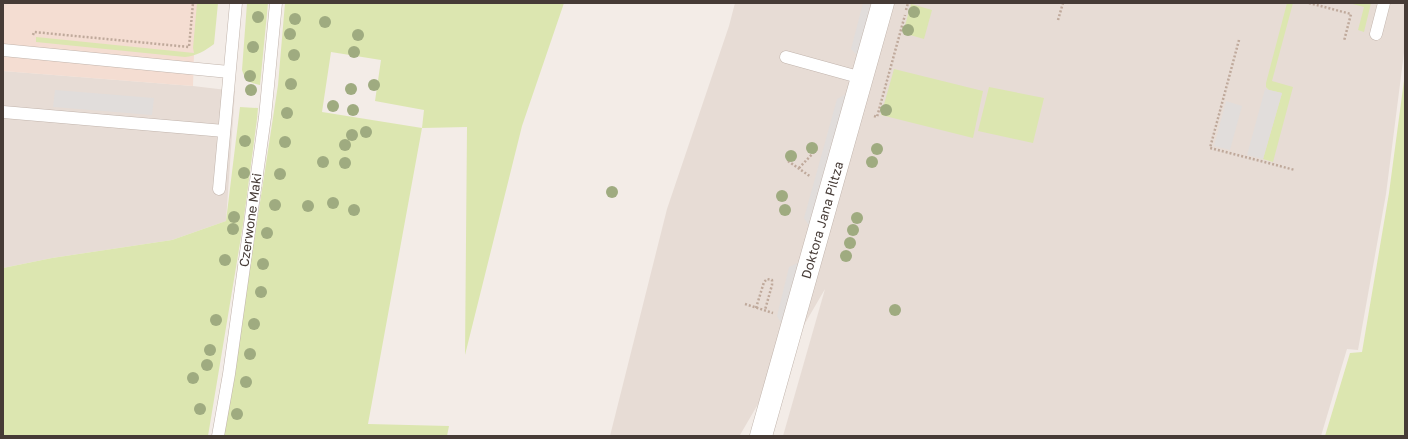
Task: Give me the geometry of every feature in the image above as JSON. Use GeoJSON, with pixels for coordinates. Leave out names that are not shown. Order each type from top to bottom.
{"type":"FeatureCollection","features":[{"type":"Feature","properties":{"kind":"street","name":"Doktora Jana Piltza"},"geometry":{"type":"LineString","coordinates":[[761,436],[882,3]]}},
{"type":"Feature","properties":{"kind":"lane"},"geometry":{"type":"LineString","coordinates":[[219,189],[236,3]]}},
{"type":"Feature","properties":{"kind":"lane","name":"Czerwone Maki"},"geometry":{"type":"LineString","coordinates":[[218,436],[229,374],[265,118],[276,3]]}},
{"type":"Feature","properties":{"kind":"lane"},"geometry":{"type":"LineString","coordinates":[[1376,34],[1384,3]]}},
{"type":"Feature","properties":{"kind":"lane"},"geometry":{"type":"LineString","coordinates":[[3,50],[229,72]]}},
{"type":"Feature","properties":{"kind":"lane"},"geometry":{"type":"LineString","coordinates":[[786,57],[862,78]]}},
{"type":"Feature","properties":{"kind":"lane"},"geometry":{"type":"LineString","coordinates":[[3,112],[224,131]]}},
{"type":"Feature","properties":{"kind":"path"},"geometry":{"type":"LineString","coordinates":[[33,38],[34,32],[189,47],[193,3]]}},
{"type":"Feature","properties":{"kind":"path"},"geometry":{"type":"LineString","coordinates":[[872,115],[878,117],[908,3]]}},
{"type":"Feature","properties":{"kind":"path"},"geometry":{"type":"LineString","coordinates":[[1058,20],[1063,3]]}},
{"type":"Feature","properties":{"kind":"path"},"geometry":{"type":"LineString","coordinates":[[1310,3],[1351,14],[1344,41]]}},
{"type":"Feature","properties":{"kind":"path"},"geometry":{"type":"LineString","coordinates":[[1239,40],[1210,148],[1295,170]]}},
{"type":"Feature","properties":{"kind":"path"},"geometry":{"type":"LineString","coordinates":[[799,168],[821,144]]}},
{"type":"Feature","properties":{"kind":"path"},"geometry":{"type":"LineString","coordinates":[[788,161],[812,178]]}},
{"type":"Feature","properties":{"kind":"path"},"geometry":{"type":"LineString","coordinates":[[756,308],[764,282],[769,279],[772,280],[772,285],[765,310]]}},
{"type":"Feature","properties":{"kind":"path"},"geometry":{"type":"LineString","coordinates":[[745,304],[774,313]]}},
{"type":"Feature","properties":{"kind":"shaded area"},"geometry":{"type":"Polygon","coordinates":[[[3,3],[204,3],[194,53],[193,86],[3,71],[3,3]]]}},
{"type":"Feature","properties":{"kind":"shaded area"},"geometry":{"type":"Polygon","coordinates":[[[735,3],[1405,3],[1405,45],[1386,194],[1358,350],[1347,349],[1321,436],[783,436],[825,289],[740,435],[610,436],[667,209],[729,26],[735,3]]]}},
{"type":"Feature","properties":{"kind":"shaded area"},"geometry":{"type":"Polygon","coordinates":[[[863,3],[872,3],[857,55],[851,49],[863,3]]]}},
{"type":"Feature","properties":{"kind":"shaded area"},"geometry":{"type":"Polygon","coordinates":[[[3,71],[193,86],[235,91],[226,221],[172,240],[52,258],[3,268],[3,71]]]}},
{"type":"Feature","properties":{"kind":"shaded area"},"geometry":{"type":"Polygon","coordinates":[[[1265,89],[1282,93],[1263,159],[1247,155],[1265,89]]]}},
{"type":"Feature","properties":{"kind":"shaded area"},"geometry":{"type":"Polygon","coordinates":[[[55,90],[154,98],[152,115],[53,107],[55,90]]]}},
{"type":"Feature","properties":{"kind":"shaded area"},"geometry":{"type":"Polygon","coordinates":[[[846,94],[810,227],[804,218],[837,99],[846,94]]]}},
{"type":"Feature","properties":{"kind":"shaded area"},"geometry":{"type":"Polygon","coordinates":[[[1226,101],[1242,106],[1230,150],[1214,146],[1226,101]]]}},
{"type":"Feature","properties":{"kind":"shaded area"},"geometry":{"type":"Polygon","coordinates":[[[800,262],[782,325],[777,316],[789,267],[800,262]]]}},
{"type":"Feature","properties":{"kind":"green space"},"geometry":{"type":"Polygon","coordinates":[[[197,3],[218,3],[214,44],[193,56],[185,57],[36,42],[36,37],[194,53],[193,48],[197,3]]]}},
{"type":"Feature","properties":{"kind":"green space"},"geometry":{"type":"Polygon","coordinates":[[[247,3],[268,3],[260,85],[248,81],[242,70],[247,3]]]}},
{"type":"Feature","properties":{"kind":"green space"},"geometry":{"type":"Polygon","coordinates":[[[285,3],[564,3],[522,126],[465,355],[467,127],[422,128],[368,424],[449,426],[447,436],[222,436],[244,307],[278,85],[285,3]],[[331,52],[322,112],[422,128],[424,110],[375,101],[381,60],[331,52]]]}},
{"type":"Feature","properties":{"kind":"green space"},"geometry":{"type":"Polygon","coordinates":[[[1287,3],[1293,3],[1272,81],[1293,87],[1273,162],[1263,159],[1282,93],[1269,90],[1266,87],[1266,83],[1287,3]]]}},
{"type":"Feature","properties":{"kind":"green space"},"geometry":{"type":"Polygon","coordinates":[[[1349,3],[1371,3],[1364,32],[1358,30],[1364,7],[1349,3]]]}},
{"type":"Feature","properties":{"kind":"green space"},"geometry":{"type":"Polygon","coordinates":[[[911,4],[932,10],[924,39],[903,33],[911,4]]]}},
{"type":"Feature","properties":{"kind":"green space"},"geometry":{"type":"Polygon","coordinates":[[[894,69],[983,91],[973,138],[881,115],[894,69]]]}},
{"type":"Feature","properties":{"kind":"green space"},"geometry":{"type":"Polygon","coordinates":[[[1405,73],[1405,436],[1325,436],[1350,353],[1362,352],[1389,193],[1405,73]]]}},
{"type":"Feature","properties":{"kind":"green space"},"geometry":{"type":"Polygon","coordinates":[[[989,87],[1044,98],[1033,143],[978,131],[989,87]]]}},
{"type":"Feature","properties":{"kind":"green space"},"geometry":{"type":"Polygon","coordinates":[[[240,107],[258,108],[257,119],[243,225],[208,436],[3,436],[3,268],[52,258],[172,240],[226,221],[240,107]]]}}]}
